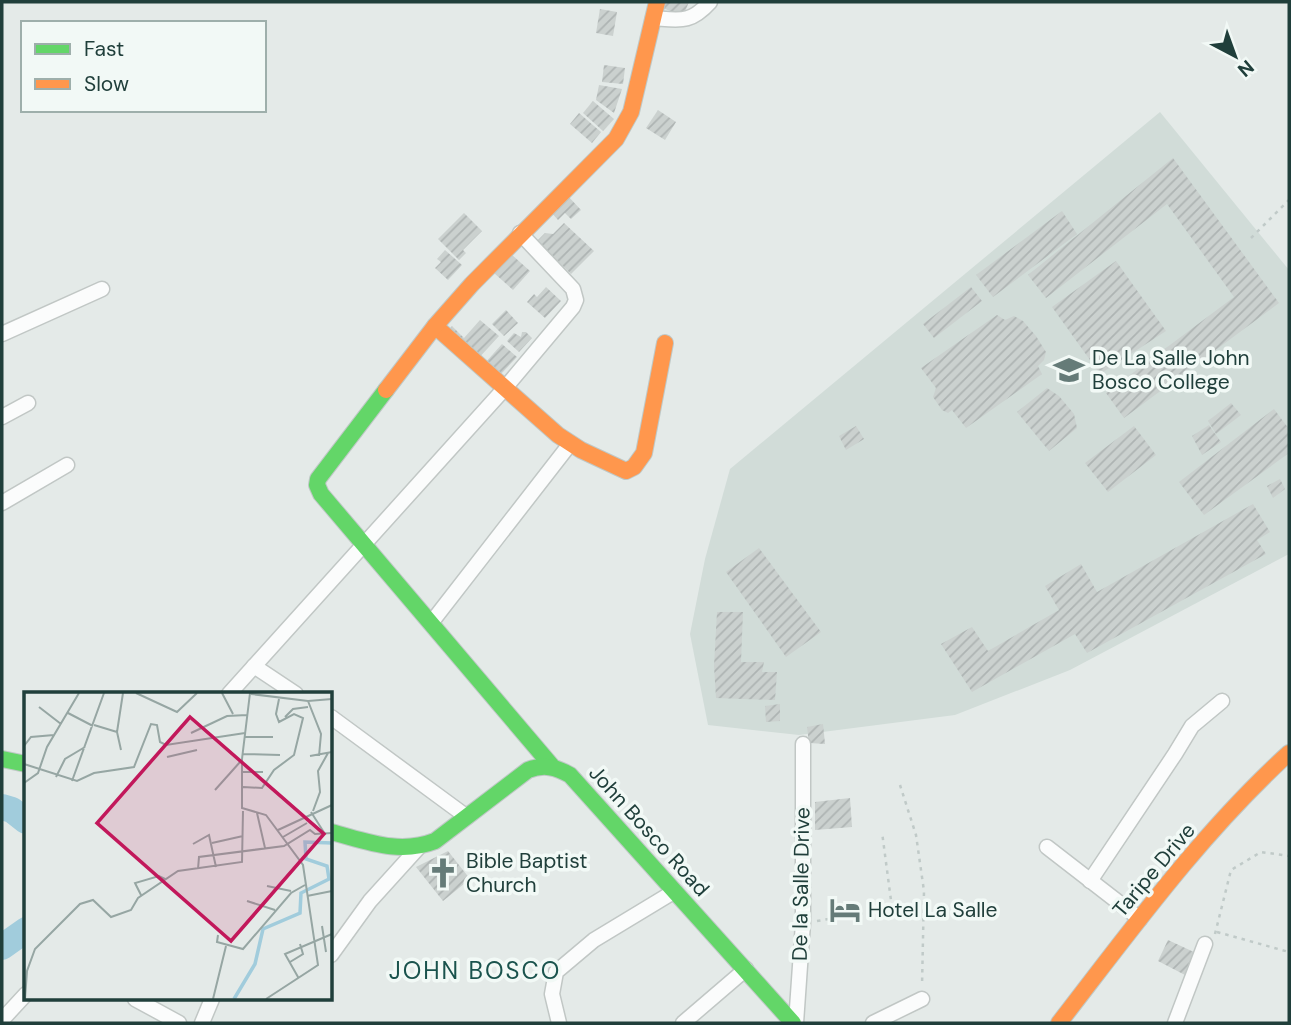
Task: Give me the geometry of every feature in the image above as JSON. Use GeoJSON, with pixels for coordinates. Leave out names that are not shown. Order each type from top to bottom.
{"type":"FeatureCollection","features":[{"type":"Feature","properties":{"kind":"main road","name":"John Bosco Road"},"geometry":{"type":"LineString","coordinates":[[657,2],[631,112],[616,139],[520,233],[435,326],[318,479],[317,485],[321,494],[551,765],[570,775],[794,1023]]}},
{"type":"Feature","properties":{"kind":"main road"},"geometry":{"type":"LineString","coordinates":[[435,326],[570,444],[626,471],[634,467],[644,453],[665,343]]}},
{"type":"Feature","properties":{"kind":"main road","name":"Taripe Drive"},"geometry":{"type":"LineString","coordinates":[[1059,1023],[1140,919],[1247,791],[1289,752]]}},
{"type":"Feature","properties":{"kind":"main road"},"geometry":{"type":"LineString","coordinates":[[2,759],[24,764]]}},
{"type":"Feature","properties":{"kind":"main road"},"geometry":{"type":"LineString","coordinates":[[332,832],[394,848],[418,848],[435,841],[528,770],[539,765],[551,765]]}},
{"type":"Feature","properties":{"kind":"street"},"geometry":{"type":"LineString","coordinates":[[653,18],[688,20],[695,17],[710,2]]}},
{"type":"Feature","properties":{"kind":"street"},"geometry":{"type":"LineString","coordinates":[[231,692],[505,388],[573,307],[576,300],[573,289],[520,233]]}},
{"type":"Feature","properties":{"kind":"street"},"geometry":{"type":"LineString","coordinates":[[2,334],[102,289]]}},
{"type":"Feature","properties":{"kind":"street"},"geometry":{"type":"LineString","coordinates":[[2,417],[28,403]]}},
{"type":"Feature","properties":{"kind":"street"},"geometry":{"type":"LineString","coordinates":[[431,623],[570,444]]}},
{"type":"Feature","properties":{"kind":"street"},"geometry":{"type":"LineString","coordinates":[[2,503],[67,465]]}},
{"type":"Feature","properties":{"kind":"street"},"geometry":{"type":"LineString","coordinates":[[254,666],[293,692]]}},
{"type":"Feature","properties":{"kind":"street"},"geometry":{"type":"LineString","coordinates":[[1090,881],[1192,726],[1222,701]]}},
{"type":"Feature","properties":{"kind":"street"},"geometry":{"type":"LineString","coordinates":[[332,718],[467,817]]}},
{"type":"Feature","properties":{"kind":"street","name":"De la Salle Drive"},"geometry":{"type":"LineString","coordinates":[[794,1023],[803,923],[803,744]]}},
{"type":"Feature","properties":{"kind":"street"},"geometry":{"type":"LineString","coordinates":[[1047,847],[1140,919]]}},
{"type":"Feature","properties":{"kind":"street"},"geometry":{"type":"LineString","coordinates":[[332,954],[370,901],[418,848]]}},
{"type":"Feature","properties":{"kind":"street"},"geometry":{"type":"LineString","coordinates":[[559,1023],[552,994],[556,971],[594,940],[675,891]]}},
{"type":"Feature","properties":{"kind":"street"},"geometry":{"type":"LineString","coordinates":[[1175,1023],[1205,944]]}},
{"type":"Feature","properties":{"kind":"street"},"geometry":{"type":"LineString","coordinates":[[683,1023],[746,969]]}},
{"type":"Feature","properties":{"kind":"street"},"geometry":{"type":"LineString","coordinates":[[2,1020],[24,995]]}},
{"type":"Feature","properties":{"kind":"street"},"geometry":{"type":"LineString","coordinates":[[873,1023],[922,999]]}},
{"type":"Feature","properties":{"kind":"street"},"geometry":{"type":"LineString","coordinates":[[202,1023],[212,1000]]}},
{"type":"Feature","properties":{"kind":"street"},"geometry":{"type":"LineString","coordinates":[[143,1001],[180,1023]]}},
{"type":"Feature","properties":{"kind":"path"},"geometry":{"type":"LineString","coordinates":[[1251,238],[1289,200]]}},
{"type":"Feature","properties":{"kind":"path"},"geometry":{"type":"LineString","coordinates":[[900,785],[916,835],[924,891],[922,999]]}},
{"type":"Feature","properties":{"kind":"path"},"geometry":{"type":"LineString","coordinates":[[803,923],[892,908],[883,832]]}},
{"type":"Feature","properties":{"kind":"path"},"geometry":{"type":"LineString","coordinates":[[1205,944],[1217,932],[1231,870],[1261,852],[1289,856]]}},
{"type":"Feature","properties":{"kind":"path"},"geometry":{"type":"LineString","coordinates":[[1217,932],[1289,952]]}},
{"type":"Feature","properties":{"kind":"shaded area","name":"De La Salle John Bosco College"},"geometry":{"type":"Polygon","coordinates":[[[1160,112],[1289,270],[1289,554],[1070,670],[955,715],[799,735],[708,725],[690,634],[705,559],[730,469],[1160,112]]]}},
{"type":"Feature","properties":{"kind":"building"},"geometry":{"type":"Polygon","coordinates":[[[662,2],[689,2],[683,16],[660,7],[662,2]]]}},
{"type":"Feature","properties":{"kind":"building"},"geometry":{"type":"Polygon","coordinates":[[[600,9],[617,12],[613,36],[596,33],[600,9]]]}},
{"type":"Feature","properties":{"kind":"building"},"geometry":{"type":"Polygon","coordinates":[[[604,65],[625,68],[623,84],[602,82],[604,65]]]}},
{"type":"Feature","properties":{"kind":"building"},"geometry":{"type":"Polygon","coordinates":[[[599,85],[622,89],[614,113],[596,100],[599,85]]]}},
{"type":"Feature","properties":{"kind":"building"},"geometry":{"type":"Polygon","coordinates":[[[593,101],[614,119],[603,131],[583,113],[593,101]]]}},
{"type":"Feature","properties":{"kind":"building"},"geometry":{"type":"Polygon","coordinates":[[[658,110],[676,122],[665,140],[646,128],[658,110]]]}},
{"type":"Feature","properties":{"kind":"building"},"geometry":{"type":"Polygon","coordinates":[[[579,113],[601,132],[592,143],[570,124],[579,113]]]}},
{"type":"Feature","properties":{"kind":"building"},"geometry":{"type":"Polygon","coordinates":[[[1173,158],[1279,303],[1124,418],[1106,393],[1234,297],[1167,204],[1046,298],[1028,275],[1173,158]]]}},
{"type":"Feature","properties":{"kind":"building"},"geometry":{"type":"Polygon","coordinates":[[[567,195],[581,210],[571,219],[565,213],[558,220],[550,211],[567,195]]]}},
{"type":"Feature","properties":{"kind":"building"},"geometry":{"type":"Polygon","coordinates":[[[1062,211],[1077,234],[993,297],[976,275],[1062,211]]]}},
{"type":"Feature","properties":{"kind":"building"},"geometry":{"type":"Polygon","coordinates":[[[464,213],[482,231],[463,250],[466,253],[459,260],[438,239],[464,213]]]}},
{"type":"Feature","properties":{"kind":"building"},"geometry":{"type":"Polygon","coordinates":[[[564,223],[594,251],[571,274],[537,241],[545,233],[553,234],[564,223]]]}},
{"type":"Feature","properties":{"kind":"building"},"geometry":{"type":"Polygon","coordinates":[[[445,250],[462,265],[448,280],[435,268],[441,262],[437,259],[445,250]]]}},
{"type":"Feature","properties":{"kind":"building"},"geometry":{"type":"Polygon","coordinates":[[[511,254],[530,271],[513,290],[494,273],[511,254]]]}},
{"type":"Feature","properties":{"kind":"building"},"geometry":{"type":"Polygon","coordinates":[[[1116,261],[1166,331],[1100,374],[1052,307],[1116,261]]]}},
{"type":"Feature","properties":{"kind":"building"},"geometry":{"type":"Polygon","coordinates":[[[546,287],[561,301],[545,318],[527,302],[534,294],[537,297],[546,287]]]}},
{"type":"Feature","properties":{"kind":"building"},"geometry":{"type":"Polygon","coordinates":[[[971,287],[982,301],[934,338],[923,324],[971,287]]]}},
{"type":"Feature","properties":{"kind":"building"},"geometry":{"type":"Polygon","coordinates":[[[506,310],[518,323],[504,336],[492,324],[506,310]]]}},
{"type":"Feature","properties":{"kind":"building"},"geometry":{"type":"Polygon","coordinates":[[[997,315],[1005,320],[1014,316],[1023,321],[1036,336],[1046,352],[1044,360],[1038,366],[1042,374],[966,428],[952,410],[948,413],[942,410],[933,397],[936,388],[921,368],[997,315]]]}},
{"type":"Feature","properties":{"kind":"building"},"geometry":{"type":"Polygon","coordinates":[[[480,320],[499,336],[477,360],[446,333],[452,326],[464,338],[480,320]]]}},
{"type":"Feature","properties":{"kind":"building"},"geometry":{"type":"Polygon","coordinates":[[[522,332],[532,338],[519,352],[507,341],[514,333],[521,337],[522,332]]]}},
{"type":"Feature","properties":{"kind":"building"},"geometry":{"type":"Polygon","coordinates":[[[502,344],[517,357],[499,376],[485,363],[502,344]]]}},
{"type":"Feature","properties":{"kind":"building"},"geometry":{"type":"Polygon","coordinates":[[[1047,388],[1059,396],[1074,414],[1077,428],[1049,451],[1017,412],[1047,388]]]}},
{"type":"Feature","properties":{"kind":"building"},"geometry":{"type":"Polygon","coordinates":[[[1231,403],[1241,415],[1216,434],[1208,421],[1231,403]]]}},
{"type":"Feature","properties":{"kind":"building"},"geometry":{"type":"Polygon","coordinates":[[[1274,409],[1289,429],[1289,453],[1204,515],[1179,482],[1274,409]]]}},
{"type":"Feature","properties":{"kind":"building"},"geometry":{"type":"Polygon","coordinates":[[[1209,425],[1221,442],[1202,455],[1192,436],[1209,425]]]}},
{"type":"Feature","properties":{"kind":"building"},"geometry":{"type":"Polygon","coordinates":[[[856,426],[864,439],[846,450],[839,436],[856,426]]]}},
{"type":"Feature","properties":{"kind":"building"},"geometry":{"type":"Polygon","coordinates":[[[1134,426],[1156,455],[1108,492],[1085,463],[1134,426]]]}},
{"type":"Feature","properties":{"kind":"building"},"geometry":{"type":"Polygon","coordinates":[[[1280,479],[1285,489],[1273,498],[1267,486],[1280,479]]]}},
{"type":"Feature","properties":{"kind":"building"},"geometry":{"type":"Polygon","coordinates":[[[1253,504],[1270,532],[1257,540],[1266,554],[1087,653],[1075,634],[972,692],[941,644],[972,627],[988,651],[1059,610],[1045,586],[1081,564],[1097,592],[1253,504]]]}},
{"type":"Feature","properties":{"kind":"building"},"geometry":{"type":"Polygon","coordinates":[[[759,548],[821,632],[786,657],[726,572],[759,548]]]}},
{"type":"Feature","properties":{"kind":"building"},"geometry":{"type":"Polygon","coordinates":[[[717,612],[743,612],[741,662],[764,662],[762,672],[777,672],[775,700],[716,698],[714,666],[717,612]]]}},
{"type":"Feature","properties":{"kind":"building"},"geometry":{"type":"Polygon","coordinates":[[[780,704],[780,721],[766,722],[765,706],[780,704]]]}},
{"type":"Feature","properties":{"kind":"building"},"geometry":{"type":"Polygon","coordinates":[[[823,724],[825,744],[809,743],[807,727],[823,724]]]}},
{"type":"Feature","properties":{"kind":"building"},"geometry":{"type":"Polygon","coordinates":[[[850,798],[852,827],[815,830],[815,802],[850,798]]]}},
{"type":"Feature","properties":{"kind":"building","name":"Bible Baptist Church"},"geometry":{"type":"Polygon","coordinates":[[[448,851],[470,879],[443,901],[416,867],[448,851]]]}},
{"type":"Feature","properties":{"kind":"building"},"geometry":{"type":"Polygon","coordinates":[[[1168,940],[1196,953],[1185,975],[1158,961],[1168,940]]]}},
{"type":"Feature","properties":{"kind":"waterway"},"geometry":{"type":"LineString","coordinates":[[2,807],[12,810],[24,819]]}},
{"type":"Feature","properties":{"kind":"waterway"},"geometry":{"type":"LineString","coordinates":[[2,947],[24,931]]}},
{"type":"Feature","properties":{"kind":"traffic: fast"},"geometry":{"type":"LineString","coordinates":[[386,390],[318,479],[317,485],[321,494],[551,765]]}},
{"type":"Feature","properties":{"kind":"traffic: fast"},"geometry":{"type":"LineString","coordinates":[[2,759],[24,764]]}},
{"type":"Feature","properties":{"kind":"traffic: fast"},"geometry":{"type":"LineString","coordinates":[[332,832],[396,847],[422,845],[435,841],[528,770],[545,767],[560,770],[570,775],[793,1023]]}},
{"type":"Feature","properties":{"kind":"traffic: slow"},"geometry":{"type":"LineString","coordinates":[[386,390],[435,326],[472,284],[616,139],[631,112],[657,2]]}},
{"type":"Feature","properties":{"kind":"traffic: slow"},"geometry":{"type":"LineString","coordinates":[[435,326],[558,435],[581,450],[626,471],[634,467],[644,453],[665,343]]}},
{"type":"Feature","properties":{"kind":"traffic: slow"},"geometry":{"type":"LineString","coordinates":[[1059,1023],[1197,849],[1226,815],[1289,753]]}},
{"type":"Feature","properties":{"kind":"place","name":"De La Salle John Bosco College"},"geometry":{"type":"Point","coordinates":[1069,370]}},
{"type":"Feature","properties":{"kind":"place","name":"Bible Baptist Church"},"geometry":{"type":"Point","coordinates":[443,873]}},
{"type":"Feature","properties":{"kind":"place","name":"Hotel La Salle"},"geometry":{"type":"Point","coordinates":[845,910]}},
{"type":"Feature","properties":{"kind":"district","name":"JOHN BOSCO"},"geometry":{"type":"Point","coordinates":[475,971]}}]}
